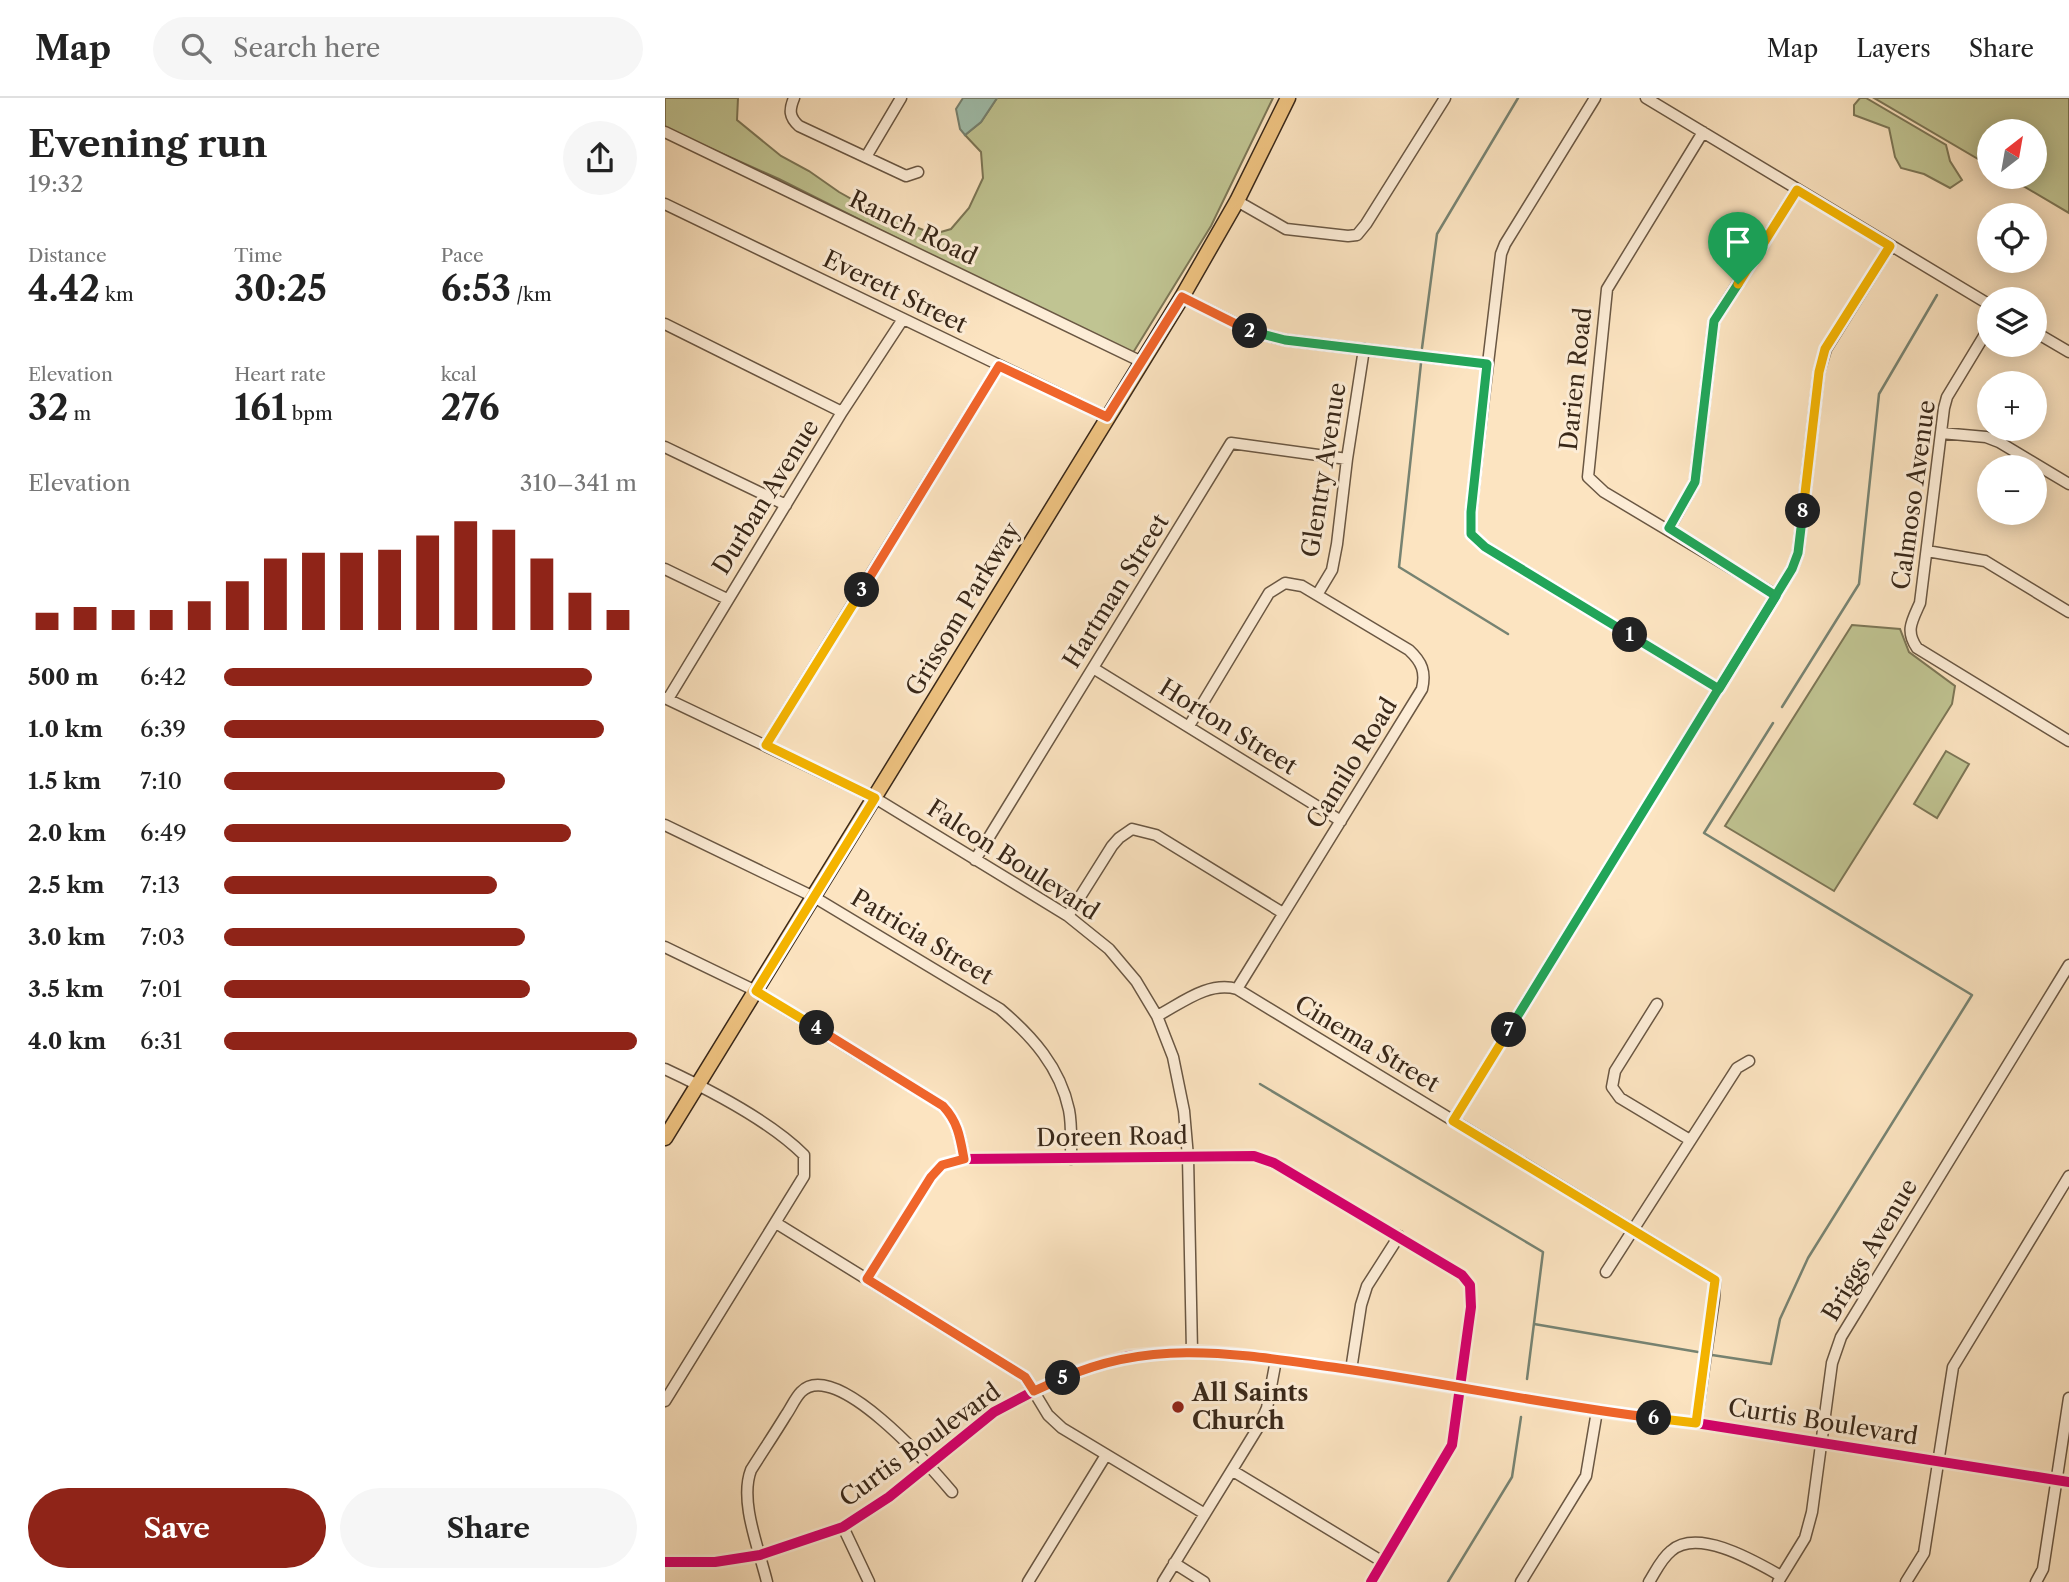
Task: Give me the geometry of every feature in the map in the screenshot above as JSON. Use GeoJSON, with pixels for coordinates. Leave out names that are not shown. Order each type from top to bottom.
{"type":"FeatureCollection","features":[{"type":"Feature","properties":{"kind":"main road","name":"Grissom Parkway"},"geometry":{"type":"LineString","coordinates":[[665,1138],[1182,297],[1237,201],[1288,98]]}},
{"type":"Feature","properties":{"kind":"street"},"geometry":{"type":"LineString","coordinates":[[794,98],[790,111],[792,119],[799,126],[906,177],[918,172]]}},
{"type":"Feature","properties":{"kind":"street"},"geometry":{"type":"LineString","coordinates":[[866,157],[901,98]]}},
{"type":"Feature","properties":{"kind":"street"},"geometry":{"type":"LineString","coordinates":[[1237,201],[1286,229],[1357,235],[1445,98]]}},
{"type":"Feature","properties":{"kind":"street"},"geometry":{"type":"LineString","coordinates":[[1595,98],[1501,254],[1471,512],[1471,534],[1485,547],[1719,689]]}},
{"type":"Feature","properties":{"kind":"street"},"geometry":{"type":"LineString","coordinates":[[1646,98],[1977,297]]}},
{"type":"Feature","properties":{"kind":"street","name":"Ranch Road"},"geometry":{"type":"LineString","coordinates":[[665,132],[1142,362]]}},
{"type":"Feature","properties":{"kind":"street","name":"Darien Road"},"geometry":{"type":"LineString","coordinates":[[1703,132],[1607,289],[1588,477],[1604,492],[1669,528],[1776,596]]}},
{"type":"Feature","properties":{"kind":"street"},"geometry":{"type":"LineString","coordinates":[[1669,528],[1695,482],[1714,321],[1797,190]]}},
{"type":"Feature","properties":{"kind":"street","name":"Everett Street"},"geometry":{"type":"LineString","coordinates":[[665,204],[1107,417]]}},
{"type":"Feature","properties":{"kind":"street"},"geometry":{"type":"LineString","coordinates":[[1453,1121],[1792,569],[1798,553],[1819,372],[1825,349],[1890,246]]}},
{"type":"Feature","properties":{"kind":"street"},"geometry":{"type":"LineString","coordinates":[[1182,297],[1253,332],[1285,340],[1487,364]]}},
{"type":"Feature","properties":{"kind":"street","name":"Durban Avenue"},"geometry":{"type":"LineString","coordinates":[[666,698],[842,412],[903,319]]}},
{"type":"Feature","properties":{"kind":"street"},"geometry":{"type":"LineString","coordinates":[[665,324],[842,412]]}},
{"type":"Feature","properties":{"kind":"street"},"geometry":{"type":"LineString","coordinates":[[2047,339],[2069,352]]}},
{"type":"Feature","properties":{"kind":"street","name":"Calmoso Avenue"},"geometry":{"type":"LineString","coordinates":[[1977,347],[1947,397],[1920,603],[1910,637],[1917,648],[2069,741]]}},
{"type":"Feature","properties":{"kind":"street","name":"Glentry Avenue"},"geometry":{"type":"LineString","coordinates":[[1317,595],[1332,570],[1337,544],[1364,349]]}},
{"type":"Feature","properties":{"kind":"street"},"geometry":{"type":"LineString","coordinates":[[766,745],[999,366]]}},
{"type":"Feature","properties":{"kind":"street"},"geometry":{"type":"LineString","coordinates":[[1941,433],[1986,437],[1999,442],[2069,484]]}},
{"type":"Feature","properties":{"kind":"street","name":"Hartman Street"},"geometry":{"type":"LineString","coordinates":[[975,860],[1231,443],[1347,459]]}},
{"type":"Feature","properties":{"kind":"street"},"geometry":{"type":"LineString","coordinates":[[665,447],[786,505]]}},
{"type":"Feature","properties":{"kind":"street"},"geometry":{"type":"LineString","coordinates":[[1927,551],[1985,561],[2069,612]]}},
{"type":"Feature","properties":{"kind":"street"},"geometry":{"type":"LineString","coordinates":[[665,569],[727,599]]}},
{"type":"Feature","properties":{"kind":"street"},"geometry":{"type":"LineString","coordinates":[[1189,726],[1269,593],[1285,583],[1302,586],[1317,595]]}},
{"type":"Feature","properties":{"kind":"street","name":"Camilo Road"},"geometry":{"type":"LineString","coordinates":[[1237,989],[1422,689],[1426,675],[1419,660],[1409,650],[1317,595]]}},
{"type":"Feature","properties":{"kind":"street","name":"Horton Street"},"geometry":{"type":"LineString","coordinates":[[1093,668],[1341,821]]}},
{"type":"Feature","properties":{"kind":"street","name":"Falcon Boulevard"},"geometry":{"type":"LineString","coordinates":[[666,698],[875,798],[1068,916],[1109,949],[1136,981],[1157,1016],[1173,1057],[1184,1111],[1188,1157],[1192,1351]]}},
{"type":"Feature","properties":{"kind":"street","name":"Patricia Street"},"geometry":{"type":"LineString","coordinates":[[665,825],[814,897],[1000,1009],[1043,1051],[1059,1077],[1069,1111],[1071,1159]]}},
{"type":"Feature","properties":{"kind":"street"},"geometry":{"type":"LineString","coordinates":[[1068,916],[1119,838],[1132,829],[1156,835],[1283,914]]}},
{"type":"Feature","properties":{"kind":"street"},"geometry":{"type":"LineString","coordinates":[[665,947],[756,991],[943,1106],[953,1117],[959,1130],[964,1159]]}},
{"type":"Feature","properties":{"kind":"street","name":"Briggs Avenue"},"geometry":{"type":"LineString","coordinates":[[1779,1579],[1805,1538],[1812,1512],[1832,1363],[1841,1337],[2069,965]]}},
{"type":"Feature","properties":{"kind":"street"},"geometry":{"type":"LineString","coordinates":[[1157,1016],[1212,987],[1237,989]]}},
{"type":"Feature","properties":{"kind":"street","name":"Cinema Street"},"geometry":{"type":"LineString","coordinates":[[1237,989],[1715,1280],[1696,1423]]}},
{"type":"Feature","properties":{"kind":"street"},"geometry":{"type":"LineString","coordinates":[[1657,1003],[1615,1071],[1612,1087],[1620,1098],[1690,1140]]}},
{"type":"Feature","properties":{"kind":"street"},"geometry":{"type":"LineString","coordinates":[[1606,1272],[1737,1068],[1749,1061]]}},
{"type":"Feature","properties":{"kind":"street"},"geometry":{"type":"LineString","coordinates":[[665,1069],[698,1084],[788,1139],[804,1155],[804,1176],[665,1401]]}},
{"type":"Feature","properties":{"kind":"street","name":"Doreen Road"},"geometry":{"type":"LineString","coordinates":[[867,1279],[931,1177],[942,1165],[964,1159],[1254,1156],[1274,1163],[1462,1275],[1470,1285],[1471,1307],[1460,1386]]}},
{"type":"Feature","properties":{"kind":"street"},"geometry":{"type":"LineString","coordinates":[[1906,1582],[1924,1553],[1953,1367],[2069,1176]]}},
{"type":"Feature","properties":{"kind":"street"},"geometry":{"type":"LineString","coordinates":[[776,1223],[1025,1377],[1048,1415],[1062,1428],[1205,1514]]}},
{"type":"Feature","properties":{"kind":"street"},"geometry":{"type":"LineString","coordinates":[[1351,1370],[1361,1305],[1367,1286],[1399,1236]]}},
{"type":"Feature","properties":{"kind":"street","name":"Curtis Boulevard"},"geometry":{"type":"LineString","coordinates":[[665,1562],[715,1562],[760,1555],[843,1527],[930,1466],[994,1412],[1034,1391],[1078,1371],[1128,1356],[1192,1351],[1460,1386],[1597,1411],[1696,1423],[2069,1482]]}},
{"type":"Feature","properties":{"kind":"street"},"geometry":{"type":"LineString","coordinates":[[1163,1582],[1233,1471],[1268,1408],[1276,1360]]}},
{"type":"Feature","properties":{"kind":"street"},"geometry":{"type":"LineString","coordinates":[[767,1582],[747,1499],[747,1482],[751,1469],[801,1391],[817,1383],[832,1386],[882,1419],[930,1466],[952,1492]]}},
{"type":"Feature","properties":{"kind":"street"},"geometry":{"type":"LineString","coordinates":[[1371,1582],[1452,1445],[1460,1386]]}},
{"type":"Feature","properties":{"kind":"street"},"geometry":{"type":"LineString","coordinates":[[2036,1582],[2043,1569],[2069,1398]]}},
{"type":"Feature","properties":{"kind":"street"},"geometry":{"type":"LineString","coordinates":[[1521,1582],[1586,1476],[1597,1411]]}},
{"type":"Feature","properties":{"kind":"street"},"geometry":{"type":"LineString","coordinates":[[1028,1582],[1106,1455]]}},
{"type":"Feature","properties":{"kind":"street"},"geometry":{"type":"LineString","coordinates":[[1233,1471],[1383,1562]]}},
{"type":"Feature","properties":{"kind":"street"},"geometry":{"type":"LineString","coordinates":[[843,1527],[869,1582]]}},
{"type":"Feature","properties":{"kind":"street"},"geometry":{"type":"LineString","coordinates":[[1649,1582],[1672,1549],[1684,1543],[1714,1545],[1743,1554],[1779,1579]]}},
{"type":"Feature","properties":{"kind":"street"},"geometry":{"type":"LineString","coordinates":[[1174,1563],[1204,1582]]}},
{"type":"Feature","properties":{"kind":"green space"},"geometry":{"type":"Polygon","coordinates":[[[665,98],[738,98],[737,120],[781,156],[873,211],[934,234],[951,229],[969,208],[983,178],[981,152],[965,135],[981,122],[997,98],[1273,98],[1211,226],[1131,356],[779,179],[665,128],[665,98]]]}},
{"type":"Feature","properties":{"kind":"green space"},"geometry":{"type":"Polygon","coordinates":[[[1860,98],[1866,98],[1946,145],[1950,161],[1962,180],[1950,188],[1924,174],[1901,168],[1895,157],[1889,128],[1854,115],[1854,105],[1860,98]]]}},
{"type":"Feature","properties":{"kind":"green space"},"geometry":{"type":"Polygon","coordinates":[[[1874,98],[2069,98],[2069,213],[2028,189],[2047,189],[2047,119],[1977,119],[1977,158],[1874,98]]]}},
{"type":"Feature","properties":{"kind":"green space"},"geometry":{"type":"Polygon","coordinates":[[[1852,625],[1900,629],[1909,652],[1955,686],[1952,704],[1834,891],[1725,826],[1852,625]]]}},
{"type":"Feature","properties":{"kind":"green space"},"geometry":{"type":"Polygon","coordinates":[[[1946,751],[1969,764],[1937,818],[1914,804],[1946,751]]]}},
{"type":"Feature","properties":{"kind":"shaded area"},"geometry":{"type":"Polygon","coordinates":[[[963,98],[997,98],[981,122],[965,135],[960,129],[956,109],[963,98]]]}},
{"type":"Feature","properties":{"kind":"waterway"},"geometry":{"type":"LineString","coordinates":[[1422,348],[1437,234],[1518,98]]}},
{"type":"Feature","properties":{"kind":"waterway"},"geometry":{"type":"LineString","coordinates":[[1782,707],[1859,584],[1879,394],[1937,295]]}},
{"type":"Feature","properties":{"kind":"waterway"},"geometry":{"type":"LineString","coordinates":[[1421,363],[1399,567],[1508,634]]}},
{"type":"Feature","properties":{"kind":"waterway"},"geometry":{"type":"LineString","coordinates":[[1712,1355],[1771,1364],[1780,1319],[1808,1258],[1972,995],[1704,833],[1773,723]]}},
{"type":"Feature","properties":{"kind":"waterway"},"geometry":{"type":"LineString","coordinates":[[1260,1084],[1543,1252],[1527,1379]]}},
{"type":"Feature","properties":{"kind":"waterway"},"geometry":{"type":"LineString","coordinates":[[1534,1324],[1698,1352]]}},
{"type":"Feature","properties":{"kind":"waterway"},"geometry":{"type":"LineString","coordinates":[[1448,1582],[1512,1477],[1521,1417]]}},
{"type":"Feature","properties":{"kind":"cycle path"},"geometry":{"type":"LineString","coordinates":[[867,1279],[931,1177],[942,1165],[964,1159],[1254,1156],[1274,1163],[1462,1275],[1470,1285],[1471,1307],[1452,1445],[1371,1582]]}},
{"type":"Feature","properties":{"kind":"cycle path"},"geometry":{"type":"LineString","coordinates":[[665,1562],[715,1562],[760,1555],[843,1527],[889,1497],[994,1412],[1034,1391],[1078,1371],[1128,1356],[1192,1351],[1351,1370],[1597,1411],[1696,1423],[2069,1482]]}},
{"type":"Feature","properties":{"kind":"place","name":"All Saints Church"},"geometry":{"type":"Point","coordinates":[1178,1407]}},
{"type":"Feature","properties":{"kind":"route"},"geometry":{"type":"LineString","coordinates":[[1738,284],[1714,321],[1695,482],[1669,528],[1776,596],[1719,689],[1485,547],[1471,534],[1487,364],[1285,340],[1253,332],[1182,297],[1107,417],[999,366],[766,745],[875,798],[756,991],[943,1106],[953,1117],[959,1130],[964,1159],[942,1165],[931,1177],[867,1279],[1025,1377],[1034,1391],[1078,1371],[1128,1356],[1192,1351],[1351,1370],[1460,1386],[1597,1411],[1696,1423],[1715,1280],[1453,1121],[1719,689],[1792,569],[1798,553],[1819,372],[1825,349],[1890,246],[1797,190],[1738,284]]}}]}
